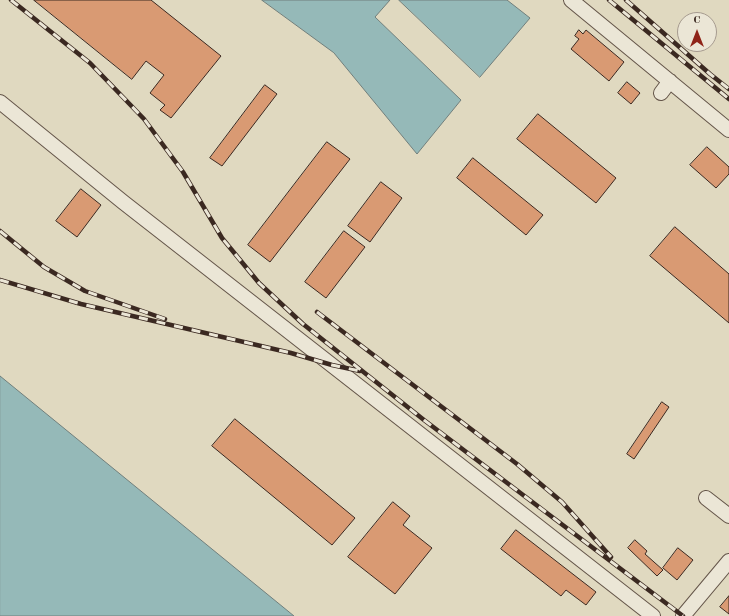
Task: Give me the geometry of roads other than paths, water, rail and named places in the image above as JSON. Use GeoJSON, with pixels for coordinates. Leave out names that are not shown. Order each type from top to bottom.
{"type":"FeatureCollection","features":[{"type":"Feature","properties":{"kind":"street"},"geometry":{"type":"LineString","coordinates":[[571,0],[729,130]]}},
{"type":"Feature","properties":{"kind":"street"},"geometry":{"type":"LineString","coordinates":[[661,92],[670,81]]}},
{"type":"Feature","properties":{"kind":"street"},"geometry":{"type":"LineString","coordinates":[[0,102],[123,202],[653,616]]}},
{"type":"Feature","properties":{"kind":"street"},"geometry":{"type":"LineString","coordinates":[[706,498],[729,516]]}},
{"type":"Feature","properties":{"kind":"street"},"geometry":{"type":"LineString","coordinates":[[683,616],[729,561]]}},
{"type":"Feature","properties":{"kind":"water"},"geometry":{"type":"Polygon","coordinates":[[[262,0],[390,0],[375,17],[461,100],[417,154],[334,53],[262,0]]]}},
{"type":"Feature","properties":{"kind":"water"},"geometry":{"type":"Polygon","coordinates":[[[399,0],[507,0],[530,18],[480,77],[399,0]]]}},
{"type":"Feature","properties":{"kind":"water"},"geometry":{"type":"Polygon","coordinates":[[[0,376],[294,616],[0,616],[0,376]]]}},
{"type":"Feature","properties":{"kind":"railway"},"geometry":{"type":"LineString","coordinates":[[11,0],[90,63],[144,119],[183,172],[222,238],[259,283],[303,324],[424,420],[683,616]]}},
{"type":"Feature","properties":{"kind":"railway"},"geometry":{"type":"LineString","coordinates":[[609,0],[729,99]]}},
{"type":"Feature","properties":{"kind":"railway"},"geometry":{"type":"LineString","coordinates":[[626,0],[729,89]]}},
{"type":"Feature","properties":{"kind":"railway"},"geometry":{"type":"LineString","coordinates":[[0,231],[44,267],[85,291],[165,319]]}},
{"type":"Feature","properties":{"kind":"railway"},"geometry":{"type":"LineString","coordinates":[[0,280],[81,304],[291,353],[332,365],[360,371]]}},
{"type":"Feature","properties":{"kind":"railway"},"geometry":{"type":"LineString","coordinates":[[317,312],[517,464],[562,502],[611,557]]}}]}
